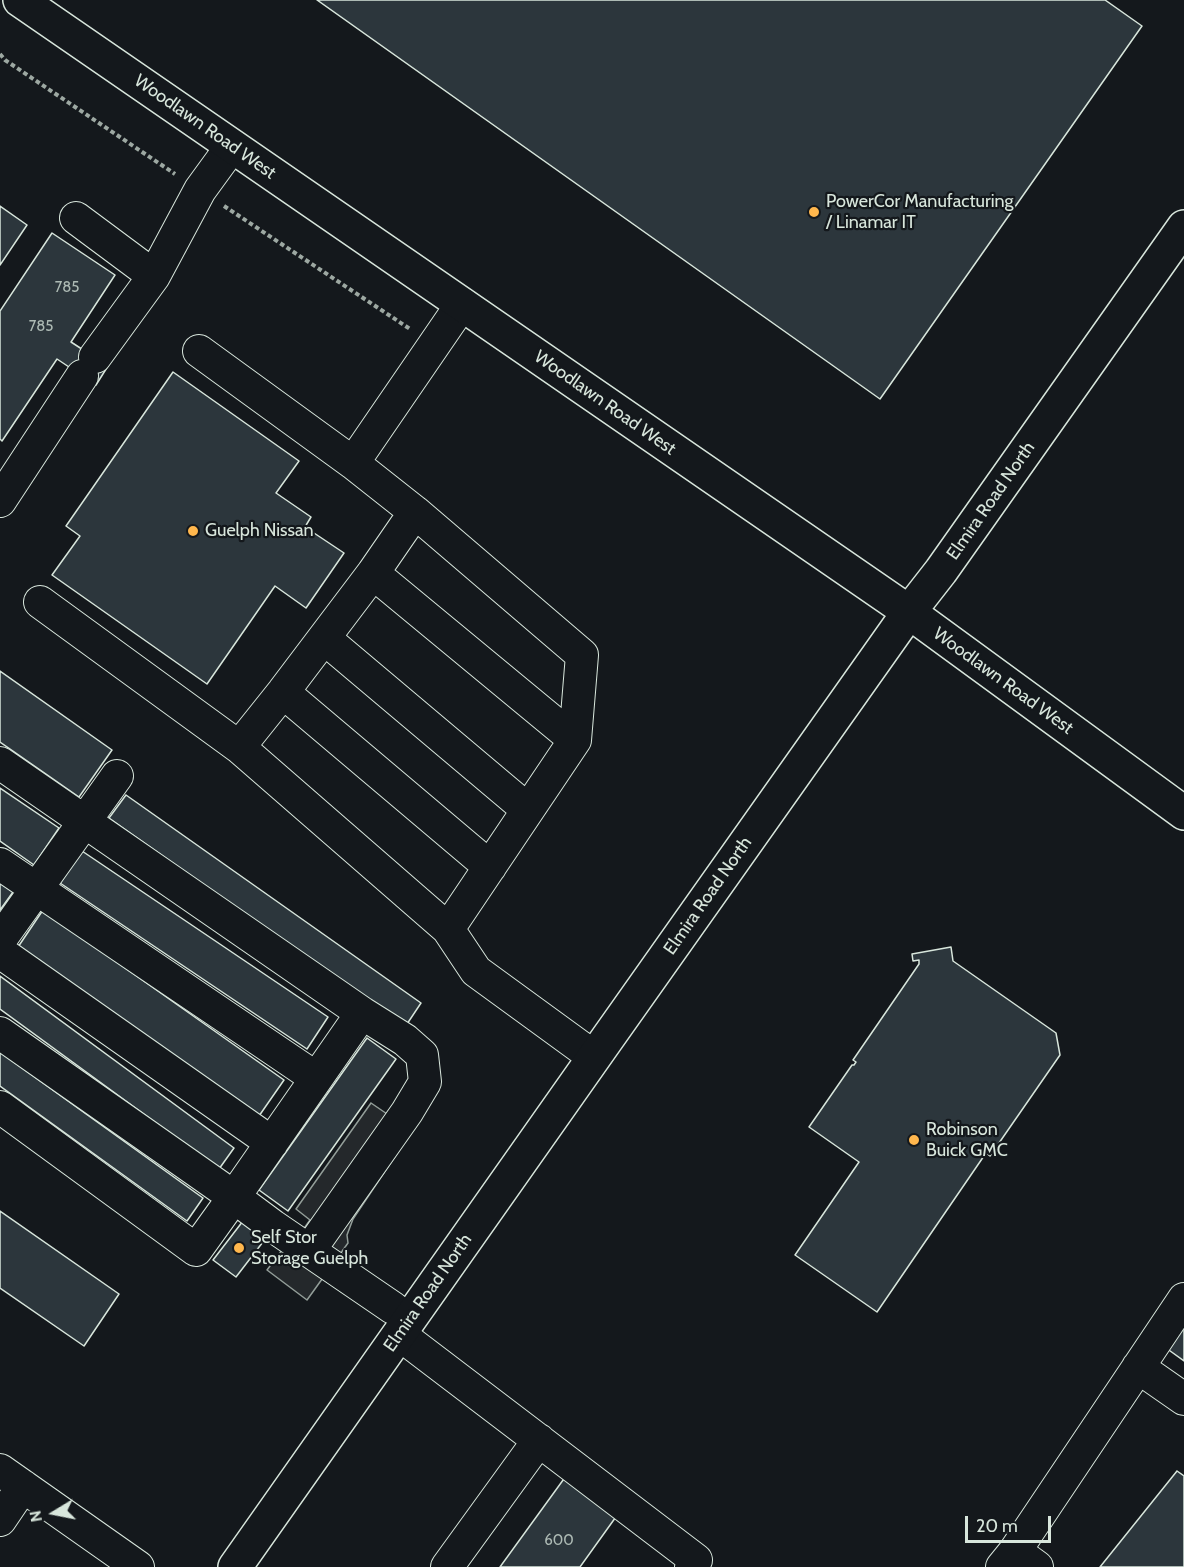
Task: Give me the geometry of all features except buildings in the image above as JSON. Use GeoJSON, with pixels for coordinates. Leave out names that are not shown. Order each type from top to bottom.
{"type":"FeatureCollection","features":[{"type":"Feature","properties":{"kind":"main road","name":"Woodlawn Road West"},"geometry":{"type":"LineString","coordinates":[[20,0],[909,612],[1184,813]]}},
{"type":"Feature","properties":{"kind":"main road","name":"Elmira Road North"},"geometry":{"type":"LineString","coordinates":[[235,1567],[396,1321],[594,1057],[1184,227]]}},
{"type":"Feature","properties":{"kind":"lane"},"geometry":{"type":"LineString","coordinates":[[2,492],[154,276],[200,190],[232,146]]}},
{"type":"Feature","properties":{"kind":"lane"},"geometry":{"type":"LineString","coordinates":[[76,218],[154,276]]}},
{"type":"Feature","properties":{"kind":"lane"},"geometry":{"type":"LineString","coordinates":[[353,463],[462,304]]}},
{"type":"Feature","properties":{"kind":"lane"},"geometry":{"type":"LineString","coordinates":[[200,351],[353,463],[415,512],[582,655],[575,740],[448,929]]}},
{"type":"Feature","properties":{"kind":"lane"},"geometry":{"type":"LineString","coordinates":[[239,747],[373,573],[415,512]]}},
{"type":"Feature","properties":{"kind":"lane"},"geometry":{"type":"LineString","coordinates":[[373,573],[575,740]]}},
{"type":"Feature","properties":{"kind":"lane"},"geometry":{"type":"LineString","coordinates":[[40,602],[239,747],[448,929],[476,971],[594,1057]]}},
{"type":"Feature","properties":{"kind":"lane"},"geometry":{"type":"LineString","coordinates":[[324,638],[528,810]]}},
{"type":"Feature","properties":{"kind":"lane"},"geometry":{"type":"LineString","coordinates":[[283,692],[490,867]]}},
{"type":"Feature","properties":{"kind":"lane"},"geometry":{"type":"LineString","coordinates":[[0,763],[362,1013],[405,1040],[422,1056],[425,1082],[407,1112],[309,1251]]}},
{"type":"Feature","properties":{"kind":"lane"},"geometry":{"type":"LineString","coordinates":[[0,940],[117,776]]}},
{"type":"Feature","properties":{"kind":"lane"},"geometry":{"type":"LineString","coordinates":[[0,864],[316,1078]]}},
{"type":"Feature","properties":{"kind":"lane"},"geometry":{"type":"LineString","coordinates":[[0,952],[272,1143]]}},
{"type":"Feature","properties":{"kind":"lane"},"geometry":{"type":"LineString","coordinates":[[0,1107],[196,1250],[362,1013]]}},
{"type":"Feature","properties":{"kind":"lane"},"geometry":{"type":"LineString","coordinates":[[0,1033],[309,1251],[539,1440],[696,1560],[691,1567]]}},
{"type":"Feature","properties":{"kind":"lane"},"geometry":{"type":"LineString","coordinates":[[1018,1562],[1138,1367],[1184,1299]]}},
{"type":"Feature","properties":{"kind":"lane"},"geometry":{"type":"LineString","coordinates":[[1138,1367],[1184,1399]]}},
{"type":"Feature","properties":{"kind":"lane"},"geometry":{"type":"LineString","coordinates":[[447,1567],[539,1440]]}},
{"type":"Feature","properties":{"kind":"lane"},"geometry":{"type":"LineString","coordinates":[[0,1520],[12,1478],[138,1567]]}},
{"type":"Feature","properties":{"kind":"shaded area"},"geometry":{"type":"Polygon","coordinates":[[[371,1103],[412,1131],[353,1219],[347,1235],[348,1243],[307,1300],[267,1270],[285,1246],[290,1248],[310,1220],[296,1209],[371,1103]]]}},
{"type":"Feature","properties":{"kind":"place","name":"PowerCor Manufacturing / Linamar IT"},"geometry":{"type":"Point","coordinates":[814,212]}},
{"type":"Feature","properties":{"kind":"place","name":"Guelph Nissan"},"geometry":{"type":"Point","coordinates":[193,531]}},
{"type":"Feature","properties":{"kind":"place","name":"Robinson Buick GMC"},"geometry":{"type":"Point","coordinates":[914,1140]}},
{"type":"Feature","properties":{"kind":"place","name":"Self Stor Storage Guelph"},"geometry":{"type":"Point","coordinates":[239,1248]}}]}
